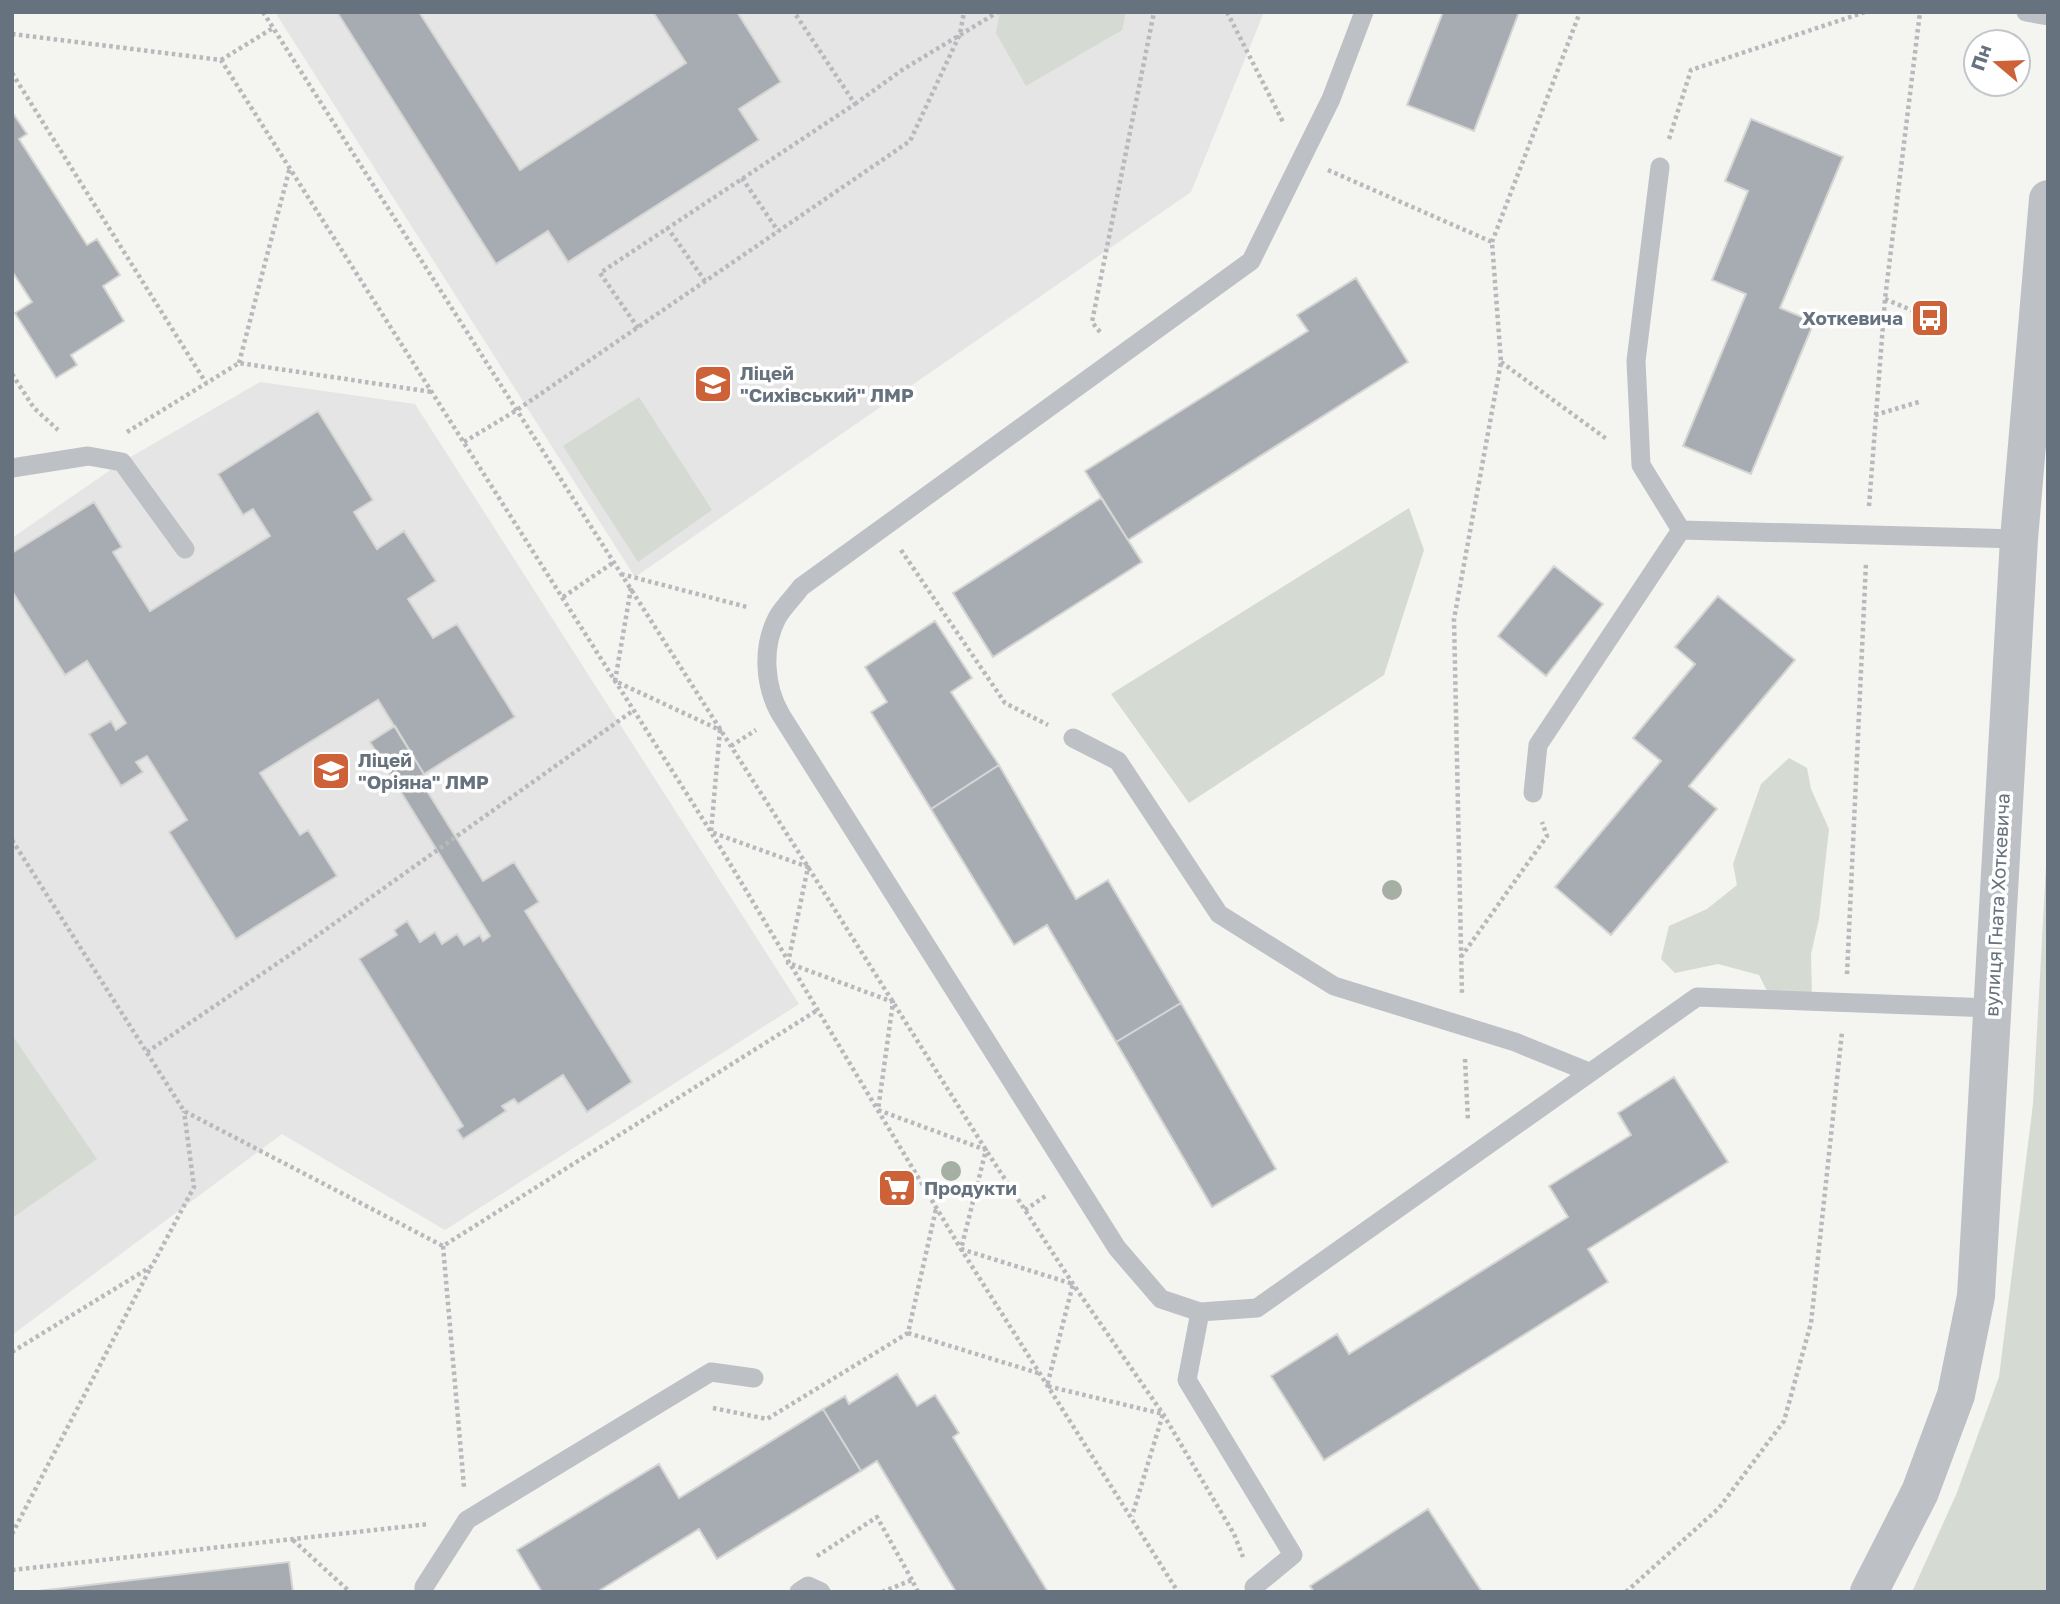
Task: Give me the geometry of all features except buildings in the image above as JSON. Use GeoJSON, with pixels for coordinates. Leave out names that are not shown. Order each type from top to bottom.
{"type":"FeatureCollection","features":[{"type":"Feature","properties":{"kind":"street","name":"вулиця Гната Хоткевича"},"geometry":{"type":"LineString","coordinates":[[1870,1592],[1920,1492],[1956,1395],[1976,1296],[2019,539],[2048,199]]}},
{"type":"Feature","properties":{"kind":"lane"},"geometry":{"type":"LineString","coordinates":[[1364,12],[1331,99],[1251,261],[802,587],[779,616],[768,640],[768,675],[776,707],[781,715],[1117,1248],[1161,1298],[1200,1312],[1257,1308],[1697,997],[1991,1008]]}},
{"type":"Feature","properties":{"kind":"lane"},"geometry":{"type":"LineString","coordinates":[[2026,12],[2048,16]]}},
{"type":"Feature","properties":{"kind":"lane"},"geometry":{"type":"LineString","coordinates":[[1660,167],[1636,361],[1641,465],[1681,530]]}},
{"type":"Feature","properties":{"kind":"lane"},"geometry":{"type":"LineString","coordinates":[[12,468],[88,456],[122,462],[184,549]]}},
{"type":"Feature","properties":{"kind":"lane"},"geometry":{"type":"LineString","coordinates":[[1681,530],[2019,539]]}},
{"type":"Feature","properties":{"kind":"lane"},"geometry":{"type":"LineString","coordinates":[[1533,793],[1538,744],[1681,530]]}},
{"type":"Feature","properties":{"kind":"lane"},"geometry":{"type":"LineString","coordinates":[[1073,738],[1118,761],[1219,914],[1334,986],[1515,1042],[1589,1072]]}},
{"type":"Feature","properties":{"kind":"lane"},"geometry":{"type":"LineString","coordinates":[[1200,1312],[1187,1380],[1293,1555],[1256,1589]]}},
{"type":"Feature","properties":{"kind":"lane"},"geometry":{"type":"LineString","coordinates":[[424,1592],[424,1587],[467,1520],[711,1372],[754,1378]]}},
{"type":"Feature","properties":{"kind":"lane"},"geometry":{"type":"LineString","coordinates":[[799,1592],[808,1586],[821,1592]]}},
{"type":"Feature","properties":{"kind":"path"},"geometry":{"type":"LineString","coordinates":[[263,12],[986,1150],[1073,1284],[1163,1414],[1234,1534],[1256,1589]]}},
{"type":"Feature","properties":{"kind":"path"},"geometry":{"type":"LineString","coordinates":[[794,12],[855,104]]}},
{"type":"Feature","properties":{"kind":"path"},"geometry":{"type":"LineString","coordinates":[[464,442],[517,410],[910,141],[960,34],[964,12]]}},
{"type":"Feature","properties":{"kind":"path"},"geometry":{"type":"LineString","coordinates":[[638,328],[600,273],[902,70],[998,12]]}},
{"type":"Feature","properties":{"kind":"path"},"geometry":{"type":"LineString","coordinates":[[1093,323],[1154,12]]}},
{"type":"Feature","properties":{"kind":"path"},"geometry":{"type":"LineString","coordinates":[[1227,12],[1301,158],[1492,242]]}},
{"type":"Feature","properties":{"kind":"path"},"geometry":{"type":"LineString","coordinates":[[1470,1156],[1463,1026],[1454,619],[1501,362],[1492,242],[1580,12]]}},
{"type":"Feature","properties":{"kind":"path"},"geometry":{"type":"LineString","coordinates":[[1660,167],[1691,70],[1865,12]]}},
{"type":"Feature","properties":{"kind":"path"},"geometry":{"type":"LineString","coordinates":[[1626,1592],[1719,1508],[1784,1421],[1811,1323],[1846,1001],[1875,415],[1885,299],[1920,12]]}},
{"type":"Feature","properties":{"kind":"path"},"geometry":{"type":"LineString","coordinates":[[12,34],[221,60],[273,28]]}},
{"type":"Feature","properties":{"kind":"path"},"geometry":{"type":"LineString","coordinates":[[221,60],[711,832],[961,1249],[1178,1592]]}},
{"type":"Feature","properties":{"kind":"path"},"geometry":{"type":"LineString","coordinates":[[12,73],[206,383]]}},
{"type":"Feature","properties":{"kind":"path"},"geometry":{"type":"LineString","coordinates":[[239,363],[290,167]]}},
{"type":"Feature","properties":{"kind":"path"},"geometry":{"type":"LineString","coordinates":[[742,178],[778,231]]}},
{"type":"Feature","properties":{"kind":"path"},"geometry":{"type":"LineString","coordinates":[[667,228],[705,281]]}},
{"type":"Feature","properties":{"kind":"path"},"geometry":{"type":"LineString","coordinates":[[1885,299],[1930,318]]}},
{"type":"Feature","properties":{"kind":"path"},"geometry":{"type":"LineString","coordinates":[[1501,362],[1641,465]]}},
{"type":"Feature","properties":{"kind":"path"},"geometry":{"type":"LineString","coordinates":[[12,374],[34,408],[88,456],[239,363],[433,392]]}},
{"type":"Feature","properties":{"kind":"path"},"geometry":{"type":"LineString","coordinates":[[1875,415],[1922,401]]}},
{"type":"Feature","properties":{"kind":"path"},"geometry":{"type":"LineString","coordinates":[[885,526],[1005,702],[1073,738]]}},
{"type":"Feature","properties":{"kind":"path"},"geometry":{"type":"LineString","coordinates":[[562,597],[614,562]]}},
{"type":"Feature","properties":{"kind":"path"},"geometry":{"type":"LineString","coordinates":[[621,574],[779,616]]}},
{"type":"Feature","properties":{"kind":"path"},"geometry":{"type":"LineString","coordinates":[[615,681],[631,588]]}},
{"type":"Feature","properties":{"kind":"path"},"geometry":{"type":"LineString","coordinates":[[615,681],[720,730]]}},
{"type":"Feature","properties":{"kind":"path"},"geometry":{"type":"LineString","coordinates":[[147,1052],[297,950],[634,710]]}},
{"type":"Feature","properties":{"kind":"path"},"geometry":{"type":"LineString","coordinates":[[711,832],[720,730]]}},
{"type":"Feature","properties":{"kind":"path"},"geometry":{"type":"LineString","coordinates":[[1461,958],[1547,836],[1533,793]]}},
{"type":"Feature","properties":{"kind":"path"},"geometry":{"type":"LineString","coordinates":[[711,832],[808,867]]}},
{"type":"Feature","properties":{"kind":"path"},"geometry":{"type":"LineString","coordinates":[[12,840],[184,1111],[194,1187],[12,1534]]}},
{"type":"Feature","properties":{"kind":"path"},"geometry":{"type":"LineString","coordinates":[[788,963],[808,867]]}},
{"type":"Feature","properties":{"kind":"path"},"geometry":{"type":"LineString","coordinates":[[788,963],[893,1002]]}},
{"type":"Feature","properties":{"kind":"path"},"geometry":{"type":"LineString","coordinates":[[878,1110],[893,1002]]}},
{"type":"Feature","properties":{"kind":"path"},"geometry":{"type":"LineString","coordinates":[[443,1246],[816,1011]]}},
{"type":"Feature","properties":{"kind":"path"},"geometry":{"type":"LineString","coordinates":[[878,1110],[986,1150]]}},
{"type":"Feature","properties":{"kind":"path"},"geometry":{"type":"LineString","coordinates":[[184,1111],[443,1246]]}},
{"type":"Feature","properties":{"kind":"path"},"geometry":{"type":"LineString","coordinates":[[961,1249],[986,1150]]}},
{"type":"Feature","properties":{"kind":"path"},"geometry":{"type":"LineString","coordinates":[[668,1399],[766,1419],[908,1333],[936,1208]]}},
{"type":"Feature","properties":{"kind":"path"},"geometry":{"type":"LineString","coordinates":[[443,1246],[463,1478]]}},
{"type":"Feature","properties":{"kind":"path"},"geometry":{"type":"LineString","coordinates":[[961,1249],[1073,1284]]}},
{"type":"Feature","properties":{"kind":"path"},"geometry":{"type":"LineString","coordinates":[[12,1352],[152,1266]]}},
{"type":"Feature","properties":{"kind":"path"},"geometry":{"type":"LineString","coordinates":[[1047,1386],[1073,1284]]}},
{"type":"Feature","properties":{"kind":"path"},"geometry":{"type":"LineString","coordinates":[[908,1333],[1039,1373]]}},
{"type":"Feature","properties":{"kind":"path"},"geometry":{"type":"LineString","coordinates":[[1047,1386],[1163,1414]]}},
{"type":"Feature","properties":{"kind":"path"},"geometry":{"type":"LineString","coordinates":[[1132,1517],[1163,1414]]}},
{"type":"Feature","properties":{"kind":"path"},"geometry":{"type":"LineString","coordinates":[[809,1562],[877,1517],[918,1592]]}},
{"type":"Feature","properties":{"kind":"path"},"geometry":{"type":"LineString","coordinates":[[12,1570],[467,1520]]}},
{"type":"Feature","properties":{"kind":"path"},"geometry":{"type":"LineString","coordinates":[[292,1539],[350,1592]]}},
{"type":"Feature","properties":{"kind":"path"},"geometry":{"type":"LineString","coordinates":[[882,1592],[912,1580]]}},
{"type":"Feature","properties":{"kind":"shaded area","name":"Ліцей \"Сихівський\" ЛМР"},"geometry":{"type":"Polygon","coordinates":[[[275,12],[1264,12],[1191,192],[635,577],[275,12]]]}},
{"type":"Feature","properties":{"kind":"shaded area"},"geometry":{"type":"Polygon","coordinates":[[[1000,12],[1126,12],[1122,30],[1026,86],[996,33],[1000,12]]]}},
{"type":"Feature","properties":{"kind":"shaded area","name":"Ліцей \"Оріяна\" ЛМР"},"geometry":{"type":"Polygon","coordinates":[[[260,382],[415,404],[799,1004],[445,1230],[282,1134],[12,1335],[12,538],[122,462],[260,382]]]}},
{"type":"Feature","properties":{"kind":"shaded area"},"geometry":{"type":"Polygon","coordinates":[[[639,397],[712,510],[638,562],[563,446],[639,397]]]}},
{"type":"Feature","properties":{"kind":"shaded area"},"geometry":{"type":"Polygon","coordinates":[[[1409,508],[1424,550],[1384,675],[1189,803],[1111,694],[1409,508]]]}},
{"type":"Feature","properties":{"kind":"shaded area"},"geometry":{"type":"Polygon","coordinates":[[[1789,758],[1807,768],[1811,789],[1829,829],[1819,919],[1811,954],[1812,998],[1772,1001],[1759,975],[1718,964],[1675,973],[1661,959],[1669,926],[1707,909],[1737,885],[1733,864],[1761,784],[1789,758]]]}},
{"type":"Feature","properties":{"kind":"shaded area"},"geometry":{"type":"Polygon","coordinates":[[[2048,830],[2048,1592],[1912,1592],[1956,1495],[1999,1377],[2033,1104],[2048,830]]]}},
{"type":"Feature","properties":{"kind":"shaded area"},"geometry":{"type":"Polygon","coordinates":[[[12,1035],[97,1159],[12,1218],[12,1035]]]}},
{"type":"Feature","properties":{"kind":"place","name":"Хоткевича"},"geometry":{"type":"Point","coordinates":[1930,318]}},
{"type":"Feature","properties":{"kind":"place","name":"Ліцей \"Сихівський\" ЛМР"},"geometry":{"type":"Point","coordinates":[713,384]}},
{"type":"Feature","properties":{"kind":"place","name":"Ліцей \"Оріяна\" ЛМР"},"geometry":{"type":"Point","coordinates":[331,771]}},
{"type":"Feature","properties":{"kind":"place","name":"Продукти"},"geometry":{"type":"Point","coordinates":[897,1188]}}]}
